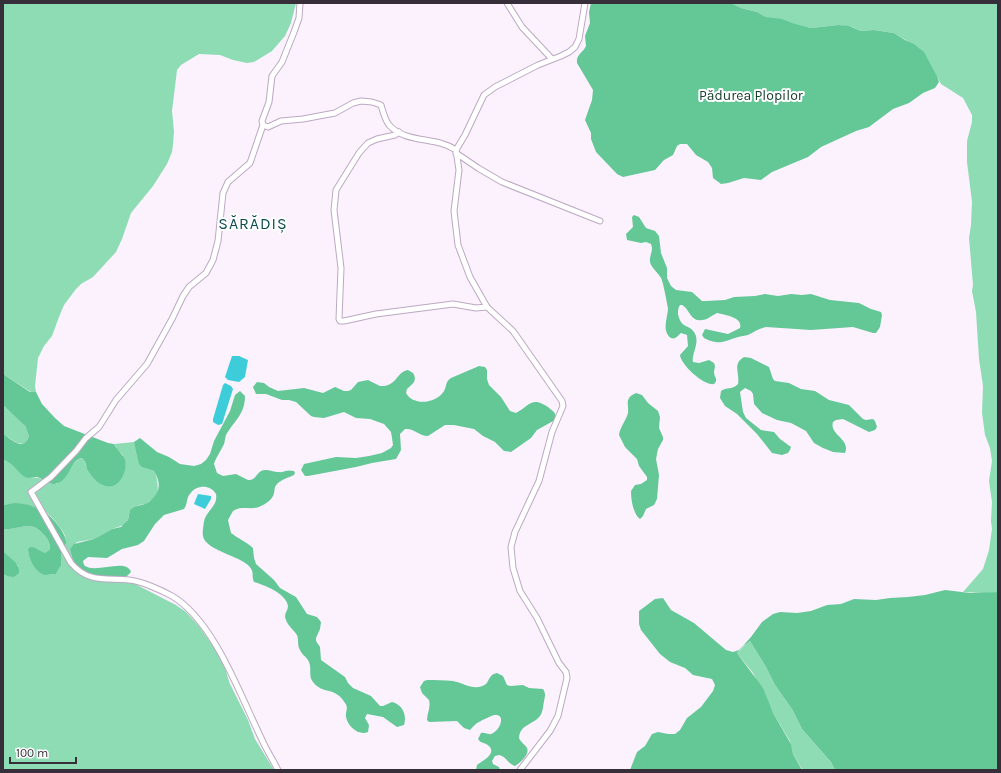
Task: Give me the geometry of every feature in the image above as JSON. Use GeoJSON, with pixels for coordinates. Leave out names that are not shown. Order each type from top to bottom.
{"type":"FeatureCollection","features":[{"type":"Feature","properties":{"kind":"street"},"geometry":{"type":"LineString","coordinates":[[278,770],[265,748],[228,667],[208,633],[192,612],[172,596],[144,584],[130,580],[106,580],[89,577],[78,571],[71,563],[31,492],[51,477],[76,451],[86,438],[99,427],[116,400],[147,364],[172,319],[182,296],[189,287],[206,273],[213,260],[218,241],[223,193],[228,182],[250,163],[269,102],[272,76],[282,62],[294,32],[299,18],[300,3]]}},
{"type":"Feature","properties":{"kind":"street"},"geometry":{"type":"LineString","coordinates":[[507,3],[522,27],[552,59]]}},
{"type":"Feature","properties":{"kind":"street"},"geometry":{"type":"LineString","coordinates":[[520,770],[550,730],[558,716],[567,678],[566,672],[559,663],[537,618],[520,591],[513,568],[511,546],[515,532],[539,481],[552,432],[563,406],[562,401],[513,331],[487,307],[470,277],[458,245],[454,211],[459,170],[456,152],[484,95],[495,87],[569,52],[575,47],[579,39],[585,3]]}},
{"type":"Feature","properties":{"kind":"street"},"geometry":{"type":"LineString","coordinates":[[263,125],[268,128],[281,121],[335,113],[353,103],[361,101],[372,102],[381,105],[390,126],[410,138],[449,145],[478,168],[502,182],[600,220]]}},
{"type":"Feature","properties":{"kind":"street"},"geometry":{"type":"LineString","coordinates":[[399,132],[395,135],[377,139],[368,143],[358,153],[336,190],[334,210],[340,268],[339,319],[342,321],[376,314],[453,304],[476,308],[487,307]]}},
{"type":"Feature","properties":{"kind":"green space"},"geometry":{"type":"Polygon","coordinates":[[[3,3],[296,3],[291,23],[285,36],[272,51],[254,62],[247,63],[220,55],[199,54],[181,65],[177,70],[172,111],[174,131],[173,145],[167,164],[153,186],[131,213],[116,252],[93,277],[81,284],[76,289],[64,305],[52,336],[44,346],[38,358],[35,386],[36,392],[31,392],[3,374],[3,3]]]}},
{"type":"Feature","properties":{"kind":"green space","name":"Pădurea Plopilor"},"geometry":{"type":"Polygon","coordinates":[[[591,3],[731,3],[741,8],[757,12],[766,17],[782,19],[811,28],[838,25],[849,26],[861,31],[874,30],[894,33],[914,44],[924,52],[939,82],[935,88],[923,93],[909,103],[893,109],[869,127],[856,131],[821,147],[808,157],[772,172],[761,180],[744,178],[721,184],[713,178],[712,168],[708,162],[696,155],[687,144],[680,144],[677,146],[673,155],[664,160],[655,170],[623,177],[617,174],[596,152],[591,139],[591,133],[585,120],[592,100],[593,90],[577,63],[577,60],[586,46],[585,36],[590,23],[589,12],[591,3]]]}},
{"type":"Feature","properties":{"kind":"green space"},"geometry":{"type":"Polygon","coordinates":[[[731,3],[998,3],[998,592],[963,592],[983,569],[989,550],[992,529],[992,502],[989,481],[992,461],[990,448],[985,435],[982,413],[983,386],[979,359],[976,312],[972,291],[973,285],[969,238],[972,202],[967,162],[967,141],[972,122],[972,115],[963,98],[941,84],[927,58],[919,48],[894,33],[874,30],[861,31],[852,27],[838,25],[811,28],[766,17],[757,12],[741,8],[731,3]]]}},
{"type":"Feature","properties":{"kind":"green space"},"geometry":{"type":"Polygon","coordinates":[[[634,215],[639,217],[646,228],[655,231],[659,236],[661,253],[667,268],[667,278],[671,286],[676,290],[692,292],[702,301],[725,300],[734,297],[765,294],[778,296],[791,294],[811,294],[830,300],[859,303],[881,312],[880,327],[876,333],[873,333],[853,327],[811,330],[766,327],[748,335],[725,341],[714,342],[704,338],[702,335],[705,329],[728,334],[740,328],[739,321],[733,317],[717,313],[704,320],[698,320],[693,317],[685,307],[680,305],[678,308],[679,319],[694,332],[697,340],[693,355],[693,362],[699,363],[709,360],[715,364],[714,374],[716,380],[714,384],[705,382],[694,374],[681,359],[680,355],[688,346],[687,335],[681,333],[676,338],[671,338],[666,332],[668,308],[662,280],[650,262],[652,249],[651,244],[627,240],[626,234],[633,227],[632,217],[634,215]]]}},
{"type":"Feature","properties":{"kind":"green space"},"geometry":{"type":"Polygon","coordinates":[[[744,357],[751,358],[769,367],[775,381],[789,383],[801,389],[815,391],[829,400],[849,405],[863,419],[873,419],[877,427],[875,430],[869,432],[843,419],[836,420],[833,422],[834,430],[843,440],[846,448],[845,453],[833,452],[814,443],[806,431],[791,423],[777,420],[762,413],[754,404],[753,394],[751,391],[745,388],[740,392],[743,412],[746,418],[761,430],[774,432],[780,439],[791,447],[788,453],[782,455],[772,453],[757,434],[737,414],[725,406],[720,398],[721,391],[734,387],[738,384],[737,366],[740,360],[744,357]]]}},
{"type":"Feature","properties":{"kind":"green space"},"geometry":{"type":"Polygon","coordinates":[[[479,366],[485,367],[487,370],[489,385],[501,397],[510,411],[516,413],[531,403],[538,402],[554,412],[556,415],[555,420],[537,430],[531,438],[511,452],[504,451],[495,442],[483,436],[474,429],[454,425],[445,425],[428,436],[405,429],[400,434],[401,450],[396,459],[308,476],[305,476],[301,470],[304,464],[336,457],[356,458],[382,453],[391,448],[393,445],[391,432],[384,424],[370,419],[356,418],[344,412],[324,418],[314,417],[296,402],[282,400],[266,394],[256,394],[253,387],[257,382],[264,383],[278,391],[304,388],[323,393],[335,387],[348,391],[351,390],[358,382],[368,380],[380,386],[386,386],[393,382],[401,373],[408,370],[413,373],[415,380],[407,389],[406,393],[414,400],[425,402],[436,399],[444,391],[448,381],[451,378],[479,366]]]}},
{"type":"Feature","properties":{"kind":"green space"},"geometry":{"type":"Polygon","coordinates":[[[3,374],[30,392],[36,392],[42,404],[64,426],[114,444],[124,458],[126,465],[121,480],[113,486],[103,485],[90,474],[82,458],[75,462],[64,479],[56,484],[50,484],[37,477],[25,477],[12,464],[3,460],[3,434],[21,444],[24,444],[27,441],[29,436],[26,427],[3,405],[3,374]]]}},
{"type":"Feature","properties":{"kind":"green space"},"geometry":{"type":"Polygon","coordinates":[[[240,391],[245,396],[245,402],[239,417],[226,435],[224,444],[215,461],[214,464],[217,473],[223,476],[236,474],[248,480],[256,477],[259,472],[263,470],[276,472],[294,471],[295,473],[277,484],[272,497],[265,504],[254,508],[240,508],[233,511],[228,520],[231,533],[253,548],[256,564],[274,580],[280,588],[296,597],[307,614],[317,617],[321,622],[316,641],[320,647],[321,660],[345,677],[353,688],[371,696],[380,706],[392,702],[399,705],[405,718],[404,725],[397,727],[383,717],[367,714],[365,718],[369,725],[368,732],[358,732],[351,727],[347,721],[347,707],[341,698],[333,692],[317,686],[313,682],[309,662],[301,652],[297,635],[285,618],[288,606],[283,597],[274,590],[254,582],[252,570],[245,562],[216,549],[205,541],[203,527],[205,519],[216,501],[216,494],[207,487],[199,487],[193,491],[187,499],[184,509],[164,515],[155,524],[144,541],[138,545],[122,549],[107,558],[88,557],[83,561],[84,565],[89,568],[123,566],[128,568],[131,572],[126,577],[95,576],[89,574],[79,568],[72,557],[70,549],[74,544],[94,539],[112,529],[121,527],[128,520],[130,510],[136,506],[147,503],[156,495],[159,485],[156,475],[154,471],[142,467],[139,464],[134,442],[140,438],[157,452],[180,464],[194,466],[201,464],[210,454],[214,441],[230,411],[235,395],[240,391]]]}},
{"type":"Feature","properties":{"kind":"green space"},"geometry":{"type":"Polygon","coordinates":[[[636,393],[642,395],[648,403],[658,411],[660,417],[659,428],[663,437],[656,459],[659,475],[657,499],[654,505],[646,509],[640,519],[634,510],[631,491],[635,485],[641,484],[647,480],[647,477],[639,466],[637,459],[625,447],[619,435],[628,413],[629,398],[636,393]]]}},
{"type":"Feature","properties":{"kind":"green space"},"geometry":{"type":"Polygon","coordinates":[[[3,405],[28,429],[29,436],[23,444],[17,443],[3,434],[3,405]]]}},
{"type":"Feature","properties":{"kind":"green space"},"geometry":{"type":"Polygon","coordinates":[[[134,442],[145,468],[154,471],[155,473],[158,485],[157,494],[146,504],[139,505],[130,510],[128,520],[124,525],[112,529],[94,539],[77,542],[70,549],[72,557],[79,568],[90,574],[126,577],[135,584],[176,605],[186,612],[199,626],[222,659],[230,684],[248,720],[255,739],[274,770],[3,770],[3,574],[7,576],[18,566],[3,551],[3,529],[29,526],[39,530],[48,541],[50,549],[48,552],[42,552],[30,547],[28,550],[32,561],[46,575],[56,574],[60,565],[61,553],[65,543],[65,538],[63,532],[47,513],[26,505],[3,505],[3,460],[8,461],[26,477],[39,478],[51,484],[57,484],[72,465],[82,458],[91,475],[98,482],[107,485],[116,483],[120,480],[123,455],[114,444],[134,442]]]}},
{"type":"Feature","properties":{"kind":"green space"},"geometry":{"type":"Polygon","coordinates":[[[15,503],[29,505],[46,513],[56,522],[63,533],[66,543],[61,552],[61,565],[56,574],[42,574],[36,569],[29,557],[28,549],[30,547],[43,552],[50,549],[48,540],[39,530],[29,526],[3,529],[3,505],[15,503]]]}},
{"type":"Feature","properties":{"kind":"green space"},"geometry":{"type":"Polygon","coordinates":[[[3,551],[16,563],[19,569],[19,573],[14,577],[3,574],[3,551]]]}},
{"type":"Feature","properties":{"kind":"green space"},"geometry":{"type":"Polygon","coordinates":[[[945,590],[970,593],[998,592],[998,770],[835,770],[831,762],[802,729],[792,709],[775,685],[750,641],[737,653],[763,688],[773,713],[791,744],[793,754],[802,770],[630,770],[637,752],[645,746],[652,734],[658,732],[675,734],[680,730],[687,718],[701,707],[713,691],[715,685],[712,679],[693,675],[685,668],[670,662],[660,654],[641,630],[639,624],[639,611],[655,599],[663,598],[671,610],[694,623],[726,650],[733,652],[739,650],[762,622],[773,614],[780,612],[797,613],[811,611],[827,605],[841,604],[854,599],[876,600],[908,597],[945,590]]]}},
{"type":"Feature","properties":{"kind":"green space"},"geometry":{"type":"Polygon","coordinates":[[[750,641],[775,685],[792,709],[802,729],[831,762],[835,770],[802,769],[793,754],[790,741],[773,713],[753,673],[737,653],[750,641]]]}},
{"type":"Feature","properties":{"kind":"green space"},"geometry":{"type":"Polygon","coordinates":[[[497,673],[503,676],[507,685],[523,685],[529,688],[543,689],[545,695],[543,709],[540,716],[524,727],[520,733],[519,738],[528,750],[526,756],[519,763],[515,766],[499,755],[495,756],[492,761],[493,764],[499,767],[500,770],[476,770],[477,765],[488,757],[491,752],[489,746],[480,742],[478,739],[481,733],[492,734],[498,729],[501,722],[500,717],[498,715],[491,716],[478,723],[470,730],[464,728],[457,721],[429,722],[427,720],[430,706],[429,700],[422,693],[420,687],[424,681],[427,680],[443,680],[478,687],[486,684],[491,676],[497,673]]]}},
{"type":"Feature","properties":{"kind":"water"},"geometry":{"type":"Polygon","coordinates":[[[232,356],[239,356],[248,360],[245,377],[239,382],[228,380],[225,377],[232,356]]]}},
{"type":"Feature","properties":{"kind":"water"},"geometry":{"type":"Polygon","coordinates":[[[225,383],[233,389],[222,424],[218,425],[213,422],[213,419],[223,385],[225,383]]]}},
{"type":"Feature","properties":{"kind":"water"},"geometry":{"type":"Polygon","coordinates":[[[198,494],[211,496],[211,499],[205,509],[194,504],[198,494]]]}},
{"type":"Feature","properties":{"kind":"district","name":"SĂRĂDIȘ"},"geometry":{"type":"Point","coordinates":[253,223]}}]}
